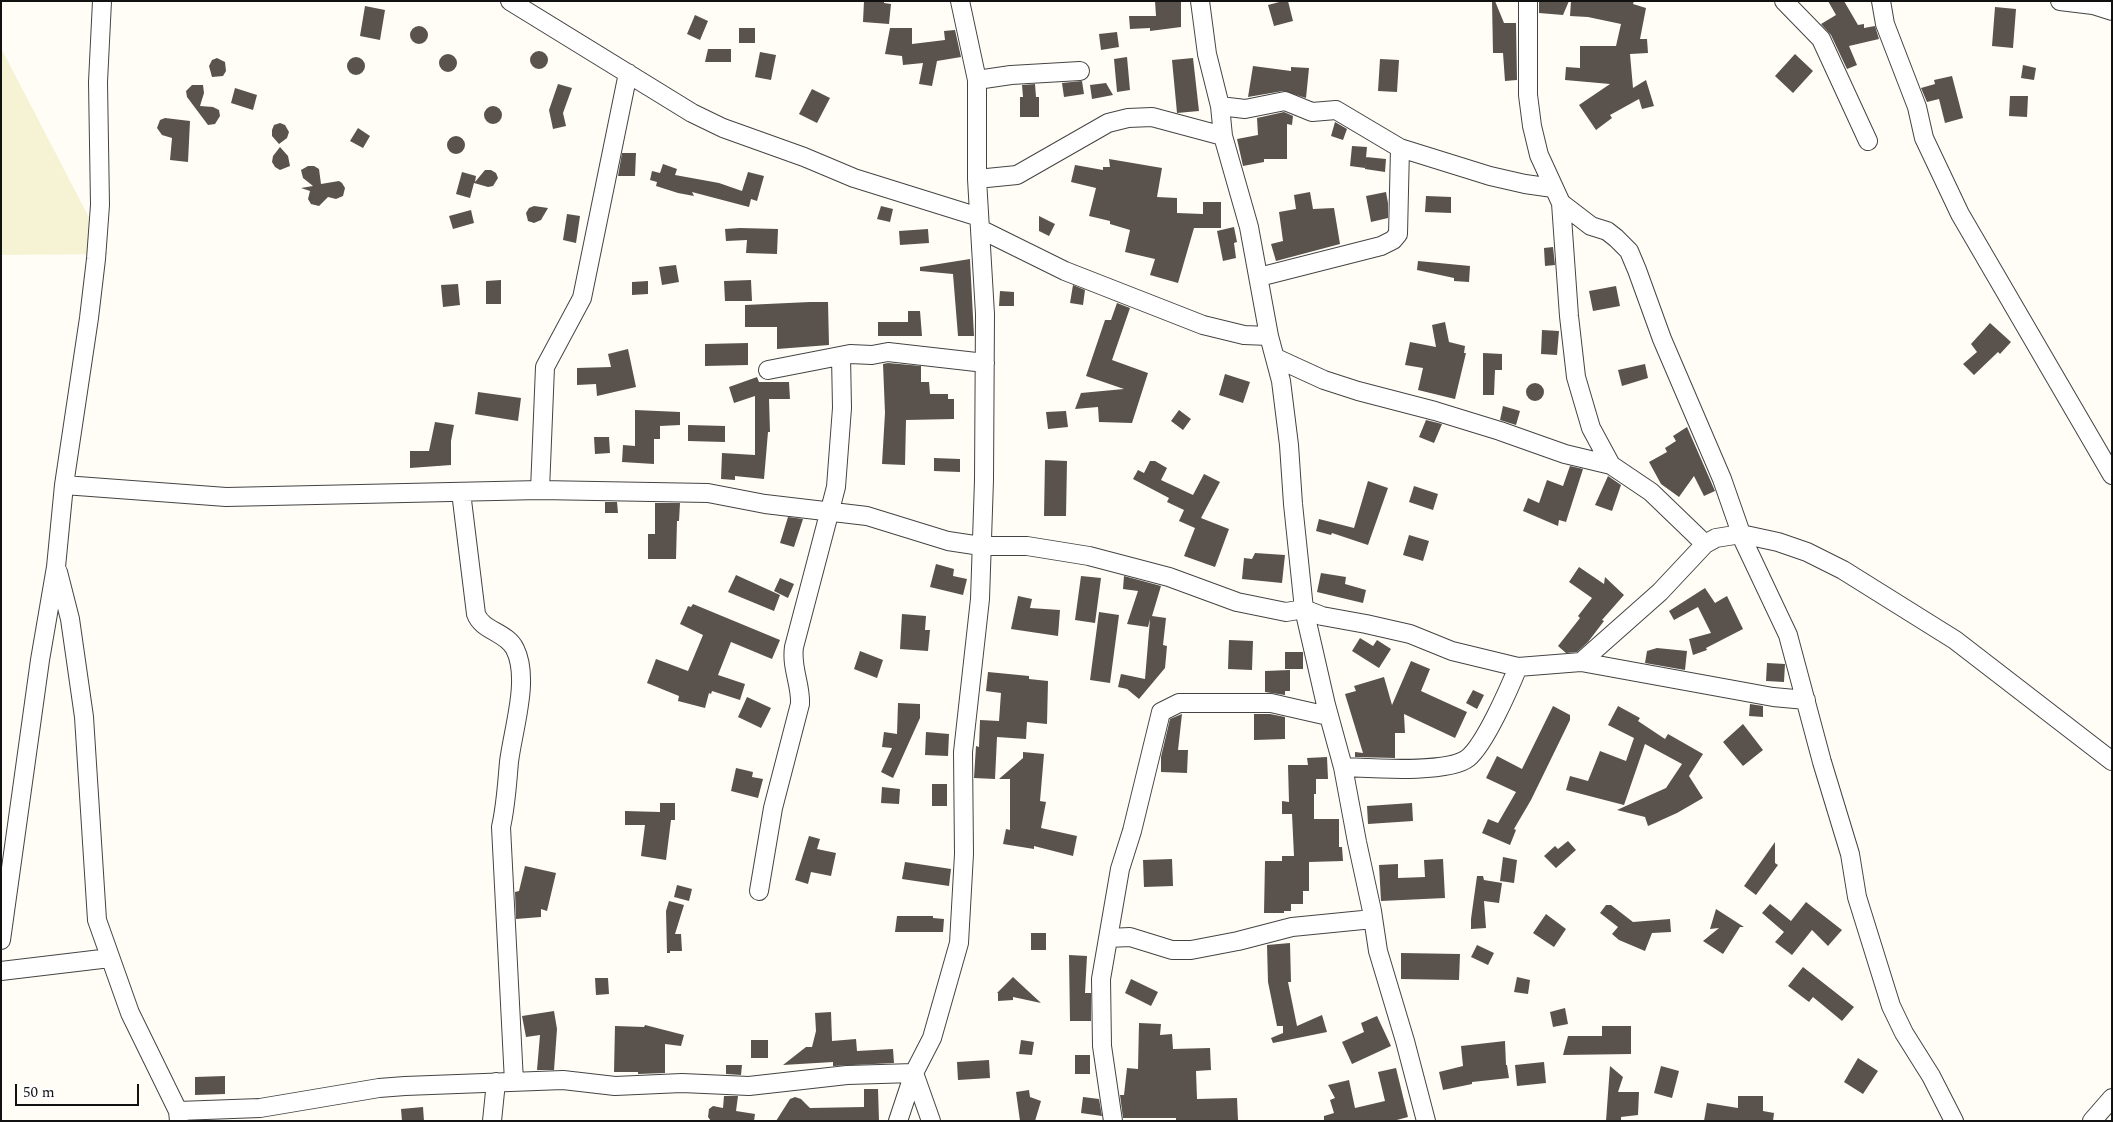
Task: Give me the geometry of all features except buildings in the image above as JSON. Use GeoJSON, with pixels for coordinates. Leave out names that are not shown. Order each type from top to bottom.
{"type":"FeatureCollection","features":[{"type":"Feature","properties":{"kind":"street"},"geometry":{"type":"LineString","coordinates":[[1,940],[40,660],[56,567],[64,485],[96,259],[100,205],[98,82],[102,1]]}},
{"type":"Feature","properties":{"kind":"street"},"geometry":{"type":"LineString","coordinates":[[510,1],[692,113],[723,128],[980,223],[1065,271],[1203,325],[1244,336],[1269,336]]}},
{"type":"Feature","properties":{"kind":"street"},"geometry":{"type":"LineString","coordinates":[[898,1121],[914,1073],[932,1038],[959,943],[964,854],[963,752],[980,599],[985,314],[977,179],[977,80],[960,1]]}},
{"type":"Feature","properties":{"kind":"street"},"geometry":{"type":"LineString","coordinates":[[1200,1],[1207,54],[1220,106],[1223,136],[1249,227],[1269,336],[1281,381],[1290,445],[1293,504],[1304,609],[1328,716],[1344,767],[1378,951],[1405,1041],[1426,1121]]}},
{"type":"Feature","properties":{"kind":"street"},"geometry":{"type":"LineString","coordinates":[[1528,1],[1529,103],[1539,155],[1557,195],[1576,377],[1590,428],[1611,465]]}},
{"type":"Feature","properties":{"kind":"street"},"geometry":{"type":"LineString","coordinates":[[1784,1],[1821,39],[1868,141]]}},
{"type":"Feature","properties":{"kind":"street"},"geometry":{"type":"LineString","coordinates":[[1881,1],[1884,24],[1917,107],[1924,138],[1960,214],[2112,475]]}},
{"type":"Feature","properties":{"kind":"street"},"geometry":{"type":"LineString","coordinates":[[2060,1],[2093,5],[2112,11]]}},
{"type":"Feature","properties":{"kind":"street"},"geometry":{"type":"LineString","coordinates":[[977,80],[1011,75],[1080,71]]}},
{"type":"Feature","properties":{"kind":"street"},"geometry":{"type":"LineString","coordinates":[[540,490],[545,367],[582,298],[628,73]]}},
{"type":"Feature","properties":{"kind":"street"},"geometry":{"type":"LineString","coordinates":[[1220,106],[1245,109],[1284,101],[1312,112],[1336,110],[1400,148],[1557,195],[1591,226],[1607,231],[1629,251],[1638,270],[1662,339],[1722,479],[1742,534],[1788,635],[1822,762],[1850,854],[1857,897],[1890,1006],[1904,1034],[1932,1076],[1954,1121]]}},
{"type":"Feature","properties":{"kind":"street"},"geometry":{"type":"LineString","coordinates":[[977,179],[1017,174],[1108,123],[1128,118],[1152,117],[1223,136]]}},
{"type":"Feature","properties":{"kind":"street"},"geometry":{"type":"LineString","coordinates":[[1259,277],[1381,246],[1393,240],[1398,234],[1400,148]]}},
{"type":"Feature","properties":{"kind":"street"},"geometry":{"type":"LineString","coordinates":[[768,370],[850,354],[872,355],[888,352],[985,363]]}},
{"type":"Feature","properties":{"kind":"street"},"geometry":{"type":"LineString","coordinates":[[758,891],[773,808],[800,704],[800,693],[793,665],[793,653],[836,487],[842,408],[841,356]]}},
{"type":"Feature","properties":{"kind":"street"},"geometry":{"type":"LineString","coordinates":[[1276,358],[1324,380],[1358,391],[1490,428],[1565,454],[1611,465],[1651,492],[1706,544]]}},
{"type":"Feature","properties":{"kind":"street"},"geometry":{"type":"LineString","coordinates":[[64,485],[226,497],[540,490],[708,492],[765,504],[867,516],[948,540],[981,546],[1027,546],[1089,556],[1169,577],[1237,602],[1286,612],[1304,609],[1322,616],[1410,634],[1452,651],[1518,668],[1581,662],[1773,697],[1806,700]]}},
{"type":"Feature","properties":{"kind":"street"},"geometry":{"type":"LineString","coordinates":[[461,492],[476,614],[482,624],[505,638],[514,647],[521,671],[518,710],[509,763],[507,798],[501,827],[514,1082]]}},
{"type":"Feature","properties":{"kind":"street"},"geometry":{"type":"LineString","coordinates":[[1581,662],[1660,592],[1706,544],[1716,538],[1742,534],[1807,552],[1843,570],[1955,640],[2112,761]]}},
{"type":"Feature","properties":{"kind":"street"},"geometry":{"type":"LineString","coordinates":[[56,567],[70,619],[84,716],[97,920],[130,1013],[179,1116],[260,1108],[379,1088],[563,1080],[615,1086],[682,1082],[750,1086],[847,1075],[914,1073]]}},
{"type":"Feature","properties":{"kind":"street"},"geometry":{"type":"LineString","coordinates":[[1344,767],[1408,768],[1450,765],[1468,757],[1479,744],[1497,713],[1518,668]]}},
{"type":"Feature","properties":{"kind":"street"},"geometry":{"type":"LineString","coordinates":[[1113,1121],[1102,1046],[1101,980],[1120,869],[1132,831],[1161,712],[1179,702],[1271,703],[1328,716]]}},
{"type":"Feature","properties":{"kind":"street"},"geometry":{"type":"LineString","coordinates":[[1108,938],[1130,937],[1172,950],[1192,950],[1238,941],[1292,927],[1373,919]]}},
{"type":"Feature","properties":{"kind":"street"},"geometry":{"type":"LineString","coordinates":[[1,972],[110,958]]}},
{"type":"Feature","properties":{"kind":"street"},"geometry":{"type":"LineString","coordinates":[[914,1073],[931,1121]]}},
{"type":"Feature","properties":{"kind":"street"},"geometry":{"type":"LineString","coordinates":[[492,1121],[496,1082]]}},
{"type":"Feature","properties":{"kind":"street"},"geometry":{"type":"LineString","coordinates":[[2092,1121],[2112,1098]]}},
{"type":"Feature","properties":{"kind":"shaded area"},"geometry":{"type":"Polygon","coordinates":[[[1,48],[108,254],[1,255],[1,48]]]}}]}
